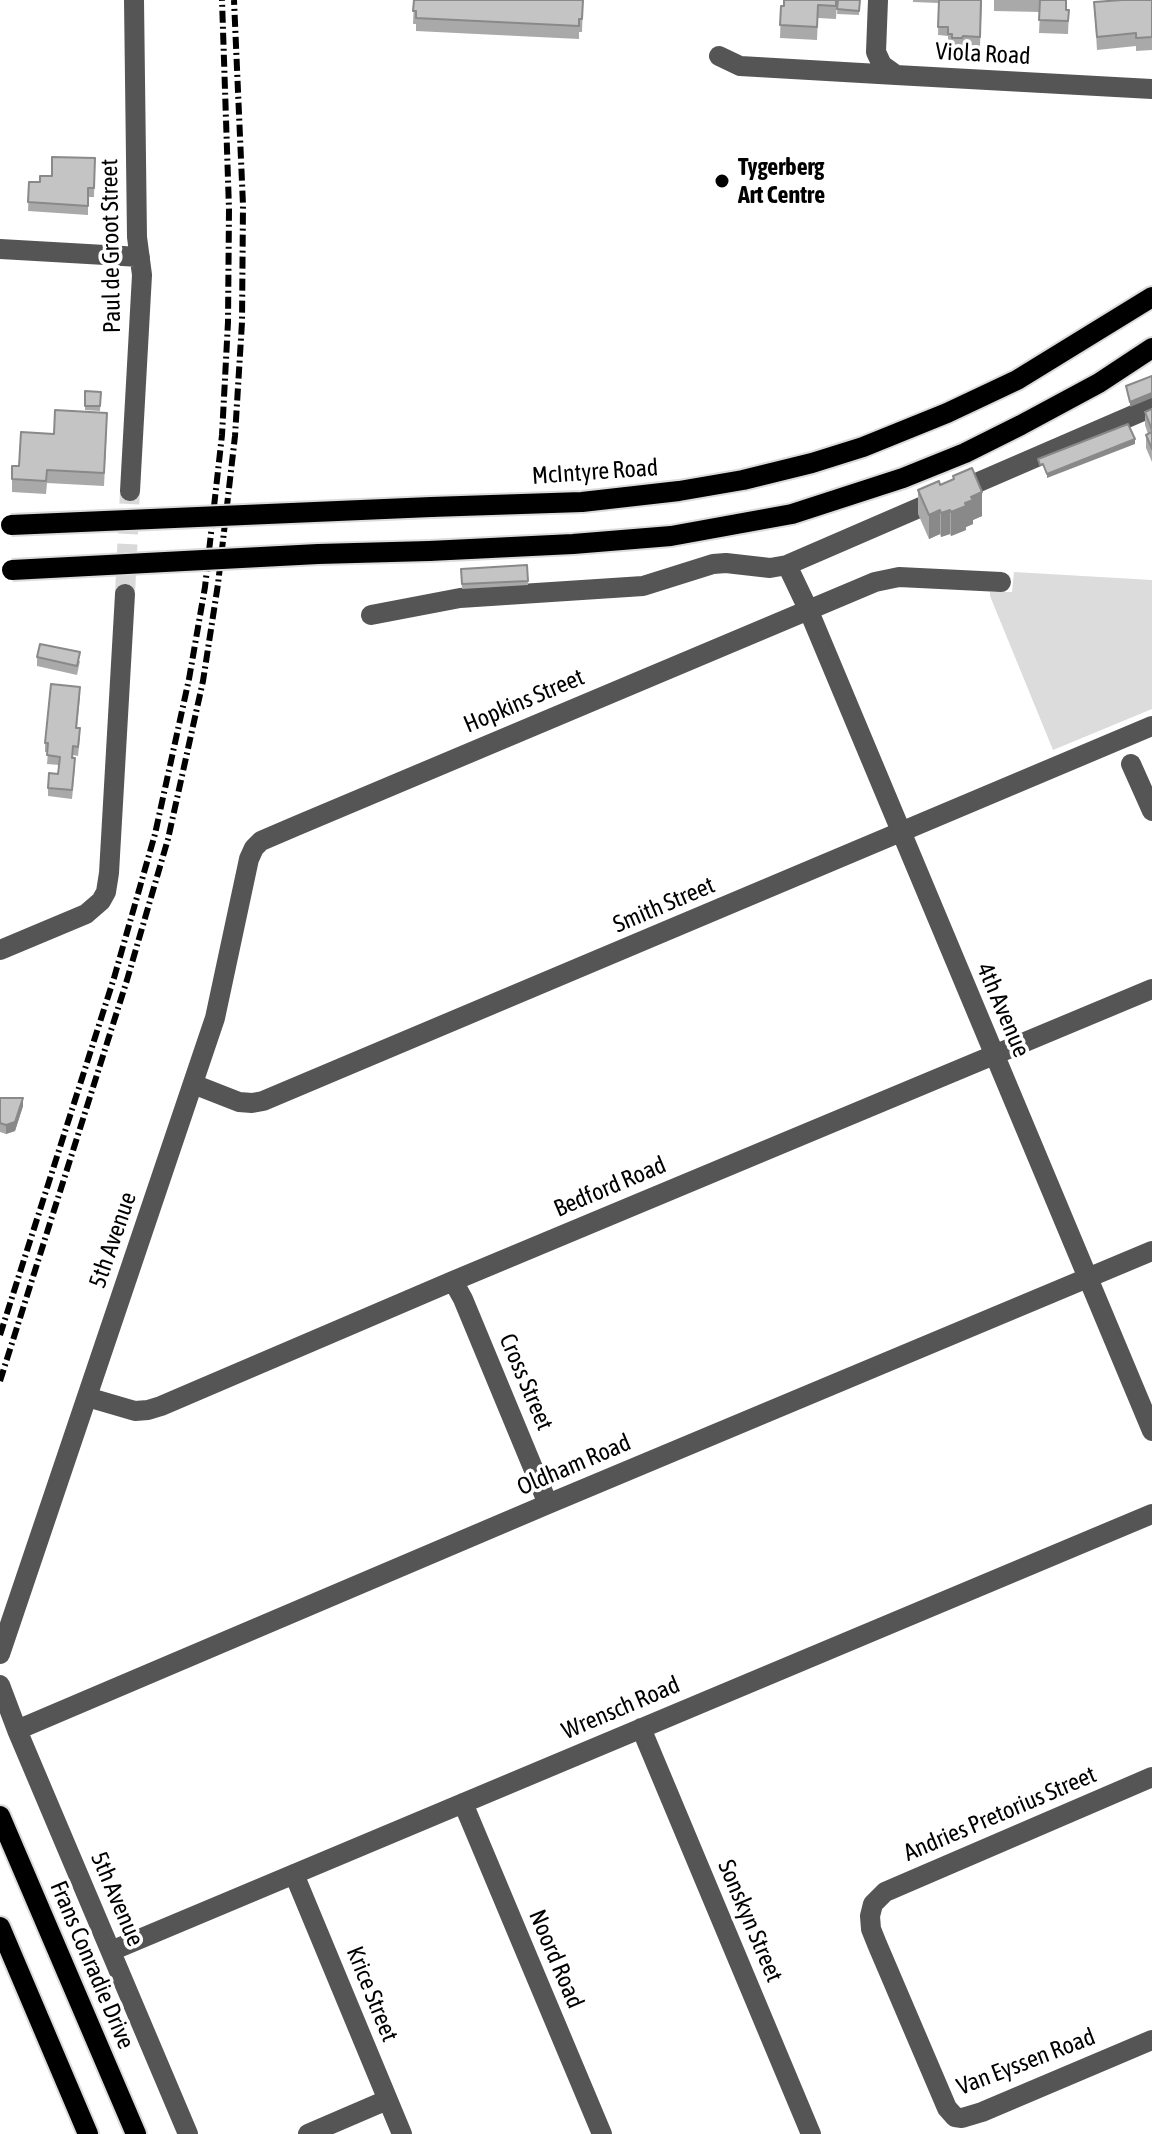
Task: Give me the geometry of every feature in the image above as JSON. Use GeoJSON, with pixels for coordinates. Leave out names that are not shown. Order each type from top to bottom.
{"type":"FeatureCollection","features":[{"type":"Feature","properties":{"kind":"main road","name":"McIntyre Road"},"geometry":{"type":"LineString","coordinates":[[6,525],[582,502],[743,480],[863,447],[947,413],[1017,380],[1152,297]]}},
{"type":"Feature","properties":{"kind":"main road"},"geometry":{"type":"LineString","coordinates":[[6,570],[573,544],[671,536],[792,514],[903,478],[965,453],[1099,383],[1152,348]]}},
{"type":"Feature","properties":{"kind":"main road","name":"Frans Conradie Drive"},"geometry":{"type":"LineString","coordinates":[[0,1816],[136,2134]]}},
{"type":"Feature","properties":{"kind":"main road"},"geometry":{"type":"LineString","coordinates":[[0,1927],[88,2134]]}},
{"type":"Feature","properties":{"kind":"street","name":"Paul de Groot Street"},"geometry":{"type":"LineString","coordinates":[[130,491],[142,275],[137,237],[134,0]]}},
{"type":"Feature","properties":{"kind":"street","name":"Viola Road"},"geometry":{"type":"LineString","coordinates":[[878,0],[876,52],[887,70],[896,75],[1152,89]]}},
{"type":"Feature","properties":{"kind":"street"},"geometry":{"type":"LineString","coordinates":[[719,56],[740,66],[905,76]]}},
{"type":"Feature","properties":{"kind":"street"},"geometry":{"type":"LineString","coordinates":[[0,249],[140,257]]}},
{"type":"Feature","properties":{"kind":"street"},"geometry":{"type":"LineString","coordinates":[[371,615],[460,598],[643,586],[713,564],[770,568],[787,565],[1152,407]]}},
{"type":"Feature","properties":{"kind":"street","name":"4th Avenue"},"geometry":{"type":"LineString","coordinates":[[787,565],[1152,1431]]}},
{"type":"Feature","properties":{"kind":"street","name":"Hopkins Street"},"geometry":{"type":"LineString","coordinates":[[261,841],[875,582],[899,577],[1001,582]]}},
{"type":"Feature","properties":{"kind":"street"},"geometry":{"type":"LineString","coordinates":[[0,950],[86,914],[106,892],[109,883],[125,594]]}},
{"type":"Feature","properties":{"kind":"street","name":"Smith Street"},"geometry":{"type":"LineString","coordinates":[[193,1084],[239,1102],[263,1101],[1152,726]]}},
{"type":"Feature","properties":{"kind":"street"},"geometry":{"type":"LineString","coordinates":[[1131,764],[1152,811]]}},
{"type":"Feature","properties":{"kind":"street","name":"5th Avenue"},"geometry":{"type":"LineString","coordinates":[[0,1654],[215,1018],[249,859],[261,841]]}},
{"type":"Feature","properties":{"kind":"street","name":"Bedford Road"},"geometry":{"type":"LineString","coordinates":[[87,1397],[135,1411],[161,1406],[1152,989]]}},
{"type":"Feature","properties":{"kind":"street","name":"Oldham Road"},"geometry":{"type":"LineString","coordinates":[[17,1730],[1152,1251]]}},
{"type":"Feature","properties":{"kind":"street","name":"Cross Street"},"geometry":{"type":"LineString","coordinates":[[453,1281],[548,1504]]}},
{"type":"Feature","properties":{"kind":"street","name":"Wrensch Road"},"geometry":{"type":"LineString","coordinates":[[111,1951],[1152,1514]]}},
{"type":"Feature","properties":{"kind":"street","name":"5th Avenue"},"geometry":{"type":"LineString","coordinates":[[0,1685],[188,2134]]}},
{"type":"Feature","properties":{"kind":"street","name":"Sonskyn Street"},"geometry":{"type":"LineString","coordinates":[[641,1728],[811,2134]]}},
{"type":"Feature","properties":{"kind":"street","name":"Andries Pretorius Street"},"geometry":{"type":"LineString","coordinates":[[873,1904],[885,1892],[1152,1777]]}},
{"type":"Feature","properties":{"kind":"street","name":"Noord Road"},"geometry":{"type":"LineString","coordinates":[[463,1803],[602,2134]]}},
{"type":"Feature","properties":{"kind":"street","name":"Krice Street"},"geometry":{"type":"LineString","coordinates":[[294,1874],[402,2134]]}},
{"type":"Feature","properties":{"kind":"street","name":"Van Eyssen Road"},"geometry":{"type":"LineString","coordinates":[[873,1904],[871,1929],[947,2108],[955,2117],[982,2112],[1152,2040]]}},
{"type":"Feature","properties":{"kind":"street"},"geometry":{"type":"LineString","coordinates":[[308,2134],[387,2100]]}},
{"type":"Feature","properties":{"kind":"shaded area"},"geometry":{"type":"Polygon","coordinates":[[[1014,572],[1152,580],[1152,709],[1053,750],[990,596],[990,592],[1012,592],[1014,572]]]}},
{"type":"Feature","properties":{"kind":"building"},"geometry":{"type":"Polygon","coordinates":[[[414,0],[583,0],[582,19],[579,19],[579,26],[416,18],[414,0]]]}},
{"type":"Feature","properties":{"kind":"building"},"geometry":{"type":"Polygon","coordinates":[[[784,0],[836,0],[836,6],[818,5],[817,27],[780,25],[784,0]]]}},
{"type":"Feature","properties":{"kind":"building"},"geometry":{"type":"Polygon","coordinates":[[[838,0],[860,0],[859,11],[837,9],[838,0]]]}},
{"type":"Feature","properties":{"kind":"building"},"geometry":{"type":"Polygon","coordinates":[[[939,0],[981,0],[980,37],[952,38],[948,27],[938,27],[939,0]]]}},
{"type":"Feature","properties":{"kind":"building"},"geometry":{"type":"Polygon","coordinates":[[[1040,0],[1066,0],[1068,21],[1039,20],[1040,0]]]}},
{"type":"Feature","properties":{"kind":"building"},"geometry":{"type":"Polygon","coordinates":[[[1152,0],[1152,37],[1136,38],[1136,33],[1097,37],[1094,2],[1152,0]]]}},
{"type":"Feature","properties":{"kind":"building"},"geometry":{"type":"Polygon","coordinates":[[[52,157],[95,158],[94,188],[88,188],[88,206],[28,202],[29,182],[40,182],[40,176],[52,176],[52,157]]]}},
{"type":"Feature","properties":{"kind":"building"},"geometry":{"type":"Polygon","coordinates":[[[1152,376],[1152,393],[1130,402],[1126,386],[1152,376]]]}},
{"type":"Feature","properties":{"kind":"building"},"geometry":{"type":"Polygon","coordinates":[[[85,391],[101,392],[100,406],[85,406],[85,391]]]}},
{"type":"Feature","properties":{"kind":"building"},"geometry":{"type":"Polygon","coordinates":[[[1152,409],[1152,430],[1145,412],[1152,409]]]}},
{"type":"Feature","properties":{"kind":"building"},"geometry":{"type":"Polygon","coordinates":[[[55,410],[107,413],[104,473],[47,470],[46,481],[12,479],[12,466],[19,466],[21,432],[54,434],[55,410]]]}},
{"type":"Feature","properties":{"kind":"building"},"geometry":{"type":"Polygon","coordinates":[[[1128,424],[1135,439],[1047,474],[1043,464],[1040,465],[1038,459],[1128,424]]]}},
{"type":"Feature","properties":{"kind":"building"},"geometry":{"type":"Polygon","coordinates":[[[1152,432],[1152,449],[1146,435],[1152,432]]]}},
{"type":"Feature","properties":{"kind":"building"},"geometry":{"type":"Polygon","coordinates":[[[972,468],[982,492],[971,497],[973,500],[965,503],[966,506],[929,515],[918,490],[939,481],[940,485],[972,468]]]}},
{"type":"Feature","properties":{"kind":"building"},"geometry":{"type":"Polygon","coordinates":[[[527,565],[528,581],[462,584],[461,569],[527,565]]]}},
{"type":"Feature","properties":{"kind":"building"},"geometry":{"type":"Polygon","coordinates":[[[40,644],[80,652],[77,666],[37,657],[40,644]]]}},
{"type":"Feature","properties":{"kind":"building"},"geometry":{"type":"Polygon","coordinates":[[[51,684],[80,687],[76,728],[80,728],[78,747],[73,746],[72,790],[48,788],[49,773],[58,774],[60,757],[47,755],[48,743],[45,743],[51,684]]]}},
{"type":"Feature","properties":{"kind":"building"},"geometry":{"type":"Polygon","coordinates":[[[0,1098],[23,1098],[15,1122],[0,1123],[0,1098]]]}},
{"type":"Feature","properties":{"kind":"tunnel"},"geometry":{"type":"LineString","coordinates":[[125,594],[130,491]]}},
{"type":"Feature","properties":{"kind":"railway"},"geometry":{"type":"LineString","coordinates":[[0,1335],[114,978],[155,834],[189,679],[205,587],[222,435],[228,322],[229,209],[222,0]]}},
{"type":"Feature","properties":{"kind":"railway"},"geometry":{"type":"LineString","coordinates":[[0,1381],[127,980],[168,839],[203,681],[235,436],[242,322],[243,205],[234,0]]}},
{"type":"Feature","properties":{"kind":"place","name":"Tygerberg Art Centre"},"geometry":{"type":"Point","coordinates":[722,181]}}]}
